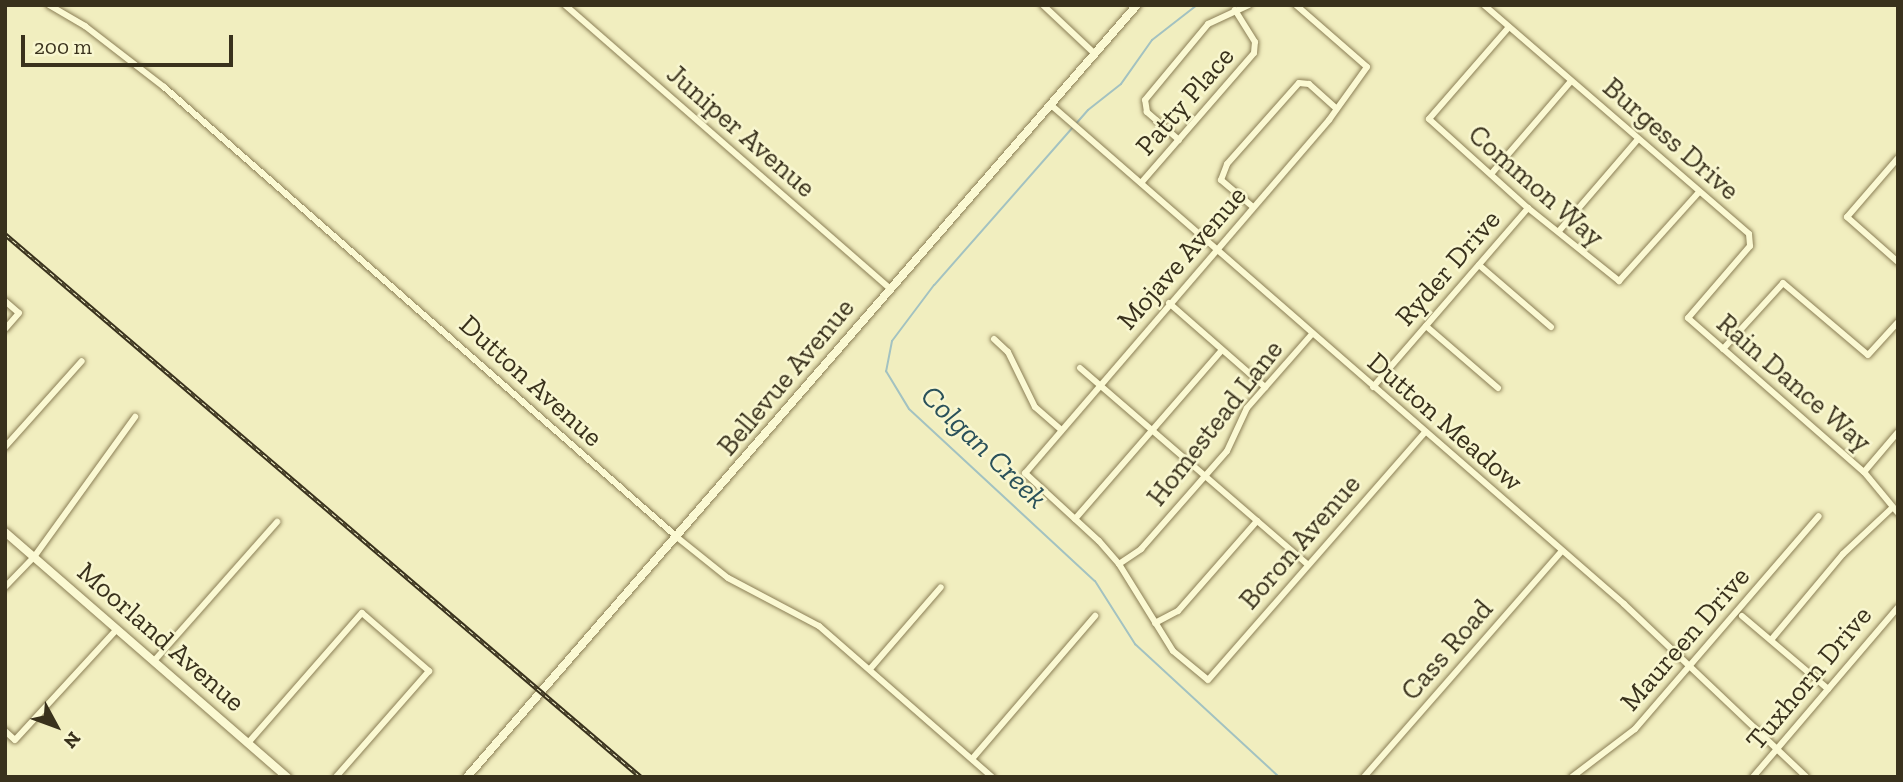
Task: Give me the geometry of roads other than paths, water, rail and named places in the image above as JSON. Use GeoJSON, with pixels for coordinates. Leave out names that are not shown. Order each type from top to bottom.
{"type":"FeatureCollection","features":[{"type":"Feature","properties":{"kind":"street","name":"Dutton Avenue"},"geometry":{"type":"LineString","coordinates":[[49,5],[85,26],[173,94],[678,538],[728,578],[820,626],[992,777]]}},
{"type":"Feature","properties":{"kind":"street","name":"Juniper Avenue"},"geometry":{"type":"LineString","coordinates":[[565,5],[890,289]]}},
{"type":"Feature","properties":{"kind":"street"},"geometry":{"type":"LineString","coordinates":[[1043,5],[1095,54]]}},
{"type":"Feature","properties":{"kind":"street","name":"Bellevue Avenue"},"geometry":{"type":"LineString","coordinates":[[467,777],[678,538],[1137,5]]}},
{"type":"Feature","properties":{"kind":"street"},"geometry":{"type":"LineString","coordinates":[[1179,140],[1147,112],[1145,100],[1208,24],[1249,5]]}},
{"type":"Feature","properties":{"kind":"street","name":"Mojave Avenue"},"geometry":{"type":"LineString","coordinates":[[1075,519],[1025,473],[1253,207],[1367,67],[1296,5]]}},
{"type":"Feature","properties":{"kind":"street","name":"Burgess Drive"},"geometry":{"type":"LineString","coordinates":[[1484,5],[1751,240],[1745,253],[1688,318]]}},
{"type":"Feature","properties":{"kind":"street","name":"Patty Place"},"geometry":{"type":"LineString","coordinates":[[1141,183],[1254,53],[1255,42],[1235,10]]}},
{"type":"Feature","properties":{"kind":"street","name":"Common Way"},"geometry":{"type":"LineString","coordinates":[[1509,27],[1429,119],[1528,208],[1619,281],[1699,192]]}},
{"type":"Feature","properties":{"kind":"street"},"geometry":{"type":"LineString","coordinates":[[1492,173],[1571,81]]}},
{"type":"Feature","properties":{"kind":"street"},"geometry":{"type":"LineString","coordinates":[[1253,207],[1222,180],[1227,164],[1298,83],[1308,84],[1336,108]]}},
{"type":"Feature","properties":{"kind":"street","name":"Dutton Meadow"},"geometry":{"type":"LineString","coordinates":[[1051,106],[1562,551],[1806,777]]}},
{"type":"Feature","properties":{"kind":"street"},"geometry":{"type":"LineString","coordinates":[[1559,231],[1639,139]]}},
{"type":"Feature","properties":{"kind":"street"},"geometry":{"type":"LineString","coordinates":[[1897,160],[1847,217],[1898,261]]}},
{"type":"Feature","properties":{"kind":"street","name":"Ryder Drive"},"geometry":{"type":"LineString","coordinates":[[1373,387],[1528,208]]}},
{"type":"Feature","properties":{"kind":"street"},"geometry":{"type":"LineString","coordinates":[[1479,265],[1551,327]]}},
{"type":"Feature","properties":{"kind":"street"},"geometry":{"type":"LineString","coordinates":[[1723,349],[1783,283],[1868,355],[1898,322]]}},
{"type":"Feature","properties":{"kind":"street"},"geometry":{"type":"LineString","coordinates":[[5,301],[19,313],[5,329]]}},
{"type":"Feature","properties":{"kind":"street"},"geometry":{"type":"LineString","coordinates":[[1169,303],[1265,387]]}},
{"type":"Feature","properties":{"kind":"street","name":"Rain Dance Way"},"geometry":{"type":"LineString","coordinates":[[1688,318],[1864,472],[1895,511]]}},
{"type":"Feature","properties":{"kind":"street"},"geometry":{"type":"LineString","coordinates":[[1426,326],[1498,388]]}},
{"type":"Feature","properties":{"kind":"street","name":"Homestead Lane"},"geometry":{"type":"LineString","coordinates":[[1119,564],[1142,549],[1227,451],[1247,408],[1312,334]]}},
{"type":"Feature","properties":{"kind":"street"},"geometry":{"type":"LineString","coordinates":[[994,339],[1008,352],[1035,407],[1061,430]]}},
{"type":"Feature","properties":{"kind":"street"},"geometry":{"type":"LineString","coordinates":[[1222,349],[1075,519],[1119,564],[1155,623],[1178,611],[1257,521]]}},
{"type":"Feature","properties":{"kind":"street"},"geometry":{"type":"LineString","coordinates":[[5,447],[82,361]]}},
{"type":"Feature","properties":{"kind":"street"},"geometry":{"type":"LineString","coordinates":[[1080,368],[1307,564]]}},
{"type":"Feature","properties":{"kind":"street"},"geometry":{"type":"LineString","coordinates":[[5,587],[34,557],[135,417]]}},
{"type":"Feature","properties":{"kind":"street","name":"Boron Avenue"},"geometry":{"type":"LineString","coordinates":[[1155,623],[1173,651],[1208,680],[1425,432]]}},
{"type":"Feature","properties":{"kind":"street"},"geometry":{"type":"LineString","coordinates":[[1864,472],[1898,432]]}},
{"type":"Feature","properties":{"kind":"street"},"geometry":{"type":"LineString","coordinates":[[1771,640],[1843,554],[1895,511]]}},
{"type":"Feature","properties":{"kind":"street","name":"Maureen Drive"},"geometry":{"type":"LineString","coordinates":[[1572,777],[1635,729],[1819,516]]}},
{"type":"Feature","properties":{"kind":"street"},"geometry":{"type":"LineString","coordinates":[[154,661],[277,522]]}},
{"type":"Feature","properties":{"kind":"street","name":"Moorland Avenue"},"geometry":{"type":"LineString","coordinates":[[5,532],[287,777]]}},
{"type":"Feature","properties":{"kind":"street","name":"Cass Road"},"geometry":{"type":"LineString","coordinates":[[1364,777],[1562,551]]}},
{"type":"Feature","properties":{"kind":"street"},"geometry":{"type":"LineString","coordinates":[[870,669],[941,587]]}},
{"type":"Feature","properties":{"kind":"street","name":"Tuxhorn Drive"},"geometry":{"type":"LineString","coordinates":[[1753,777],[1898,607]]}},
{"type":"Feature","properties":{"kind":"street"},"geometry":{"type":"LineString","coordinates":[[248,743],[362,613],[429,671],[336,777]]}},
{"type":"Feature","properties":{"kind":"street"},"geometry":{"type":"LineString","coordinates":[[972,759],[1095,616]]}},
{"type":"Feature","properties":{"kind":"street"},"geometry":{"type":"LineString","coordinates":[[1742,616],[1828,688]]}},
{"type":"Feature","properties":{"kind":"street"},"geometry":{"type":"LineString","coordinates":[[5,732],[15,740],[117,629]]}},
{"type":"Feature","properties":{"kind":"waterway","name":"Colgan Creek"},"geometry":{"type":"LineString","coordinates":[[1197,5],[1152,40],[1121,84],[1088,110],[934,285],[892,341],[886,371],[909,409],[1095,581],[1135,644],[1279,777]]}},
{"type":"Feature","properties":{"kind":"railway"},"geometry":{"type":"LineString","coordinates":[[5,234],[641,777]]}}]}
